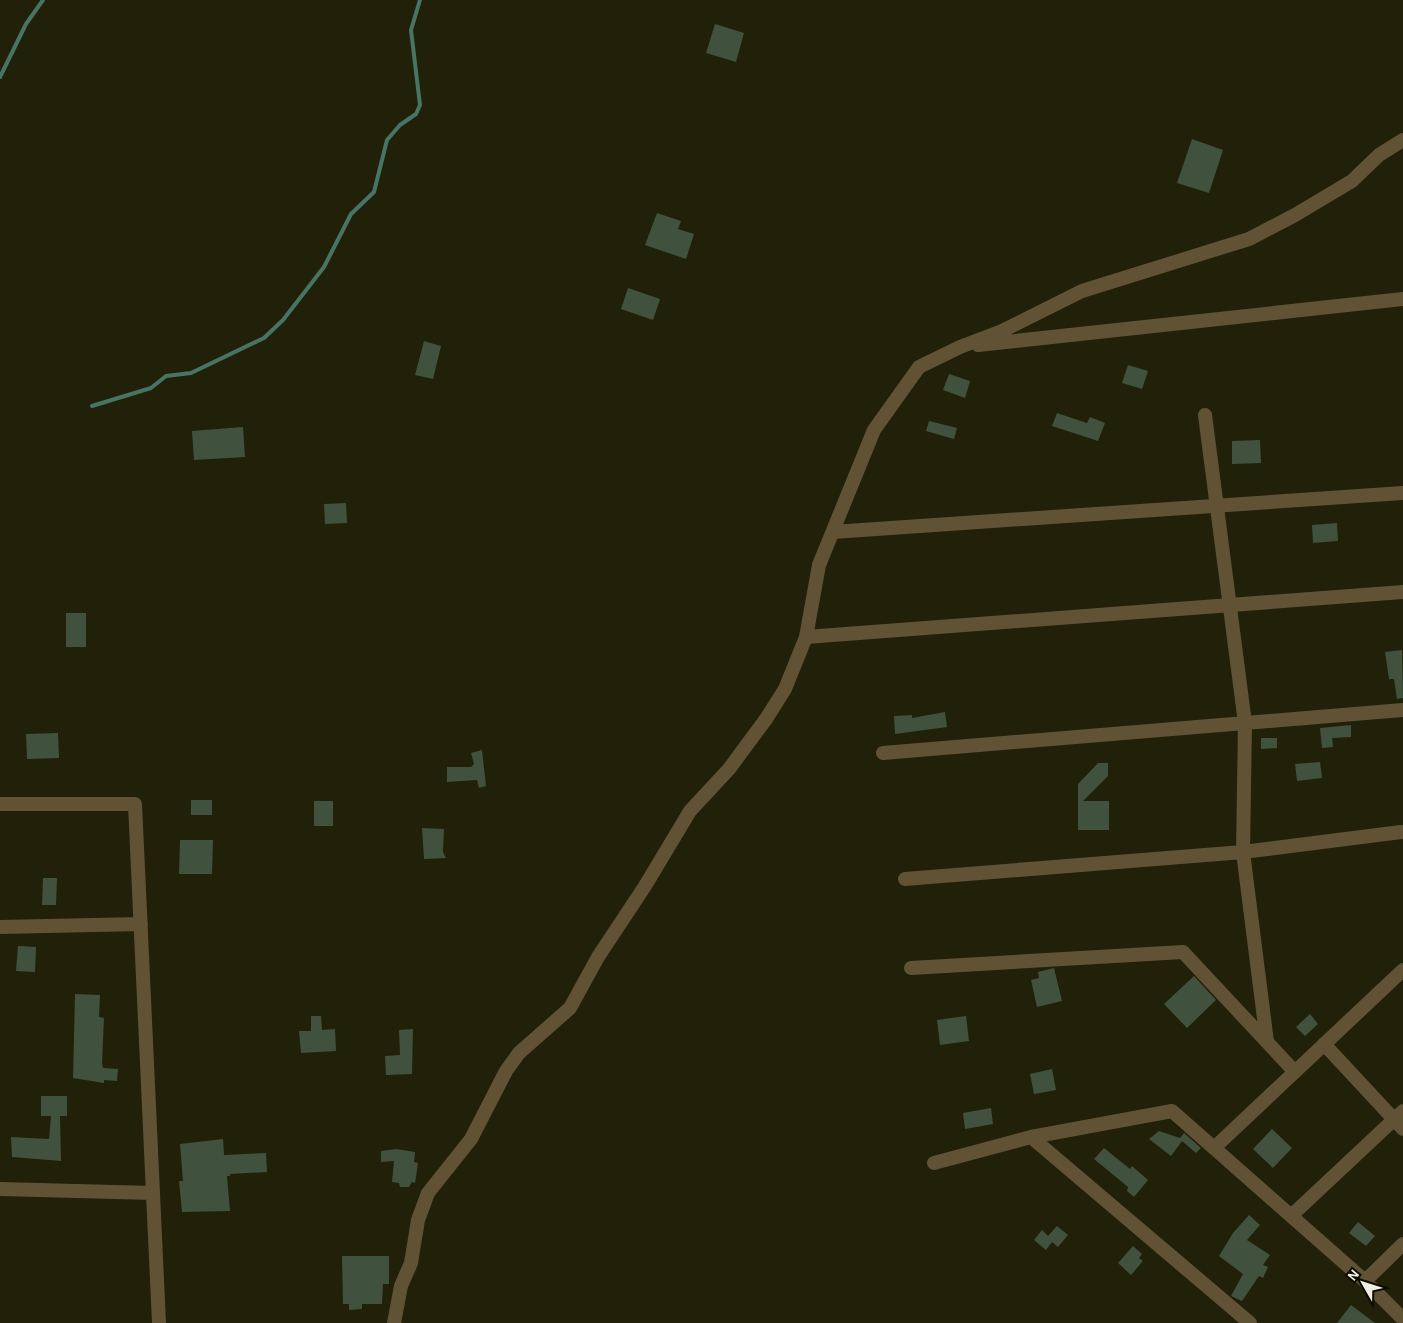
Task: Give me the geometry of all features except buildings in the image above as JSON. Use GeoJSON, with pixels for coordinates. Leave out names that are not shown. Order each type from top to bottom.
{"type":"FeatureCollection","features":[{"type":"Feature","properties":{"kind":"street"},"geometry":{"type":"LineString","coordinates":[[394,1323],[401,1286],[411,1263],[418,1220],[428,1193],[470,1139],[506,1071],[520,1053],[570,1008],[598,958],[645,886],[690,811],[729,769],[766,719],[785,689],[806,637],[819,565],[874,430],[919,367],[960,347],[1002,331],[1082,291],[1249,239],[1295,215],[1352,181],[1379,155],[1403,140]]}},
{"type":"Feature","properties":{"kind":"street"},"geometry":{"type":"LineString","coordinates":[[960,347],[1403,299]]}},
{"type":"Feature","properties":{"kind":"street"},"geometry":{"type":"LineString","coordinates":[[1206,416],[1245,722],[1243,852],[1267,1042]]}},
{"type":"Feature","properties":{"kind":"street"},"geometry":{"type":"LineString","coordinates":[[833,532],[1403,493]]}},
{"type":"Feature","properties":{"kind":"street"},"geometry":{"type":"LineString","coordinates":[[806,637],[1403,592]]}},
{"type":"Feature","properties":{"kind":"street"},"geometry":{"type":"LineString","coordinates":[[883,753],[1403,710]]}},
{"type":"Feature","properties":{"kind":"street"},"geometry":{"type":"LineString","coordinates":[[0,804],[135,804],[159,1323]]}},
{"type":"Feature","properties":{"kind":"street"},"geometry":{"type":"LineString","coordinates":[[904,879],[1243,852],[1402,832]]}},
{"type":"Feature","properties":{"kind":"street"},"geometry":{"type":"LineString","coordinates":[[0,927],[140,924]]}},
{"type":"Feature","properties":{"kind":"street"},"geometry":{"type":"LineString","coordinates":[[911,968],[1183,952],[1295,1072]]}},
{"type":"Feature","properties":{"kind":"street"},"geometry":{"type":"LineString","coordinates":[[1214,1148],[1403,970]]}},
{"type":"Feature","properties":{"kind":"street"},"geometry":{"type":"LineString","coordinates":[[1292,1216],[1400,1120],[1324,1044]]}},
{"type":"Feature","properties":{"kind":"street"},"geometry":{"type":"LineString","coordinates":[[934,1163],[1031,1138],[1172,1111],[1365,1280],[1403,1319]]}},
{"type":"Feature","properties":{"kind":"street"},"geometry":{"type":"LineString","coordinates":[[1031,1138],[1250,1323]]}},
{"type":"Feature","properties":{"kind":"street"},"geometry":{"type":"LineString","coordinates":[[0,1189],[153,1192]]}},
{"type":"Feature","properties":{"kind":"street"},"geometry":{"type":"LineString","coordinates":[[1365,1280],[1403,1244]]}},
{"type":"Feature","properties":{"kind":"waterway"},"geometry":{"type":"LineString","coordinates":[[0,77],[26,24],[43,0]]}},
{"type":"Feature","properties":{"kind":"waterway"},"geometry":{"type":"LineString","coordinates":[[92,406],[151,388],[166,376],[191,373],[264,338],[283,320],[324,267],[351,214],[374,192],[387,140],[400,125],[416,114],[420,105],[411,30],[420,0]]}}]}
